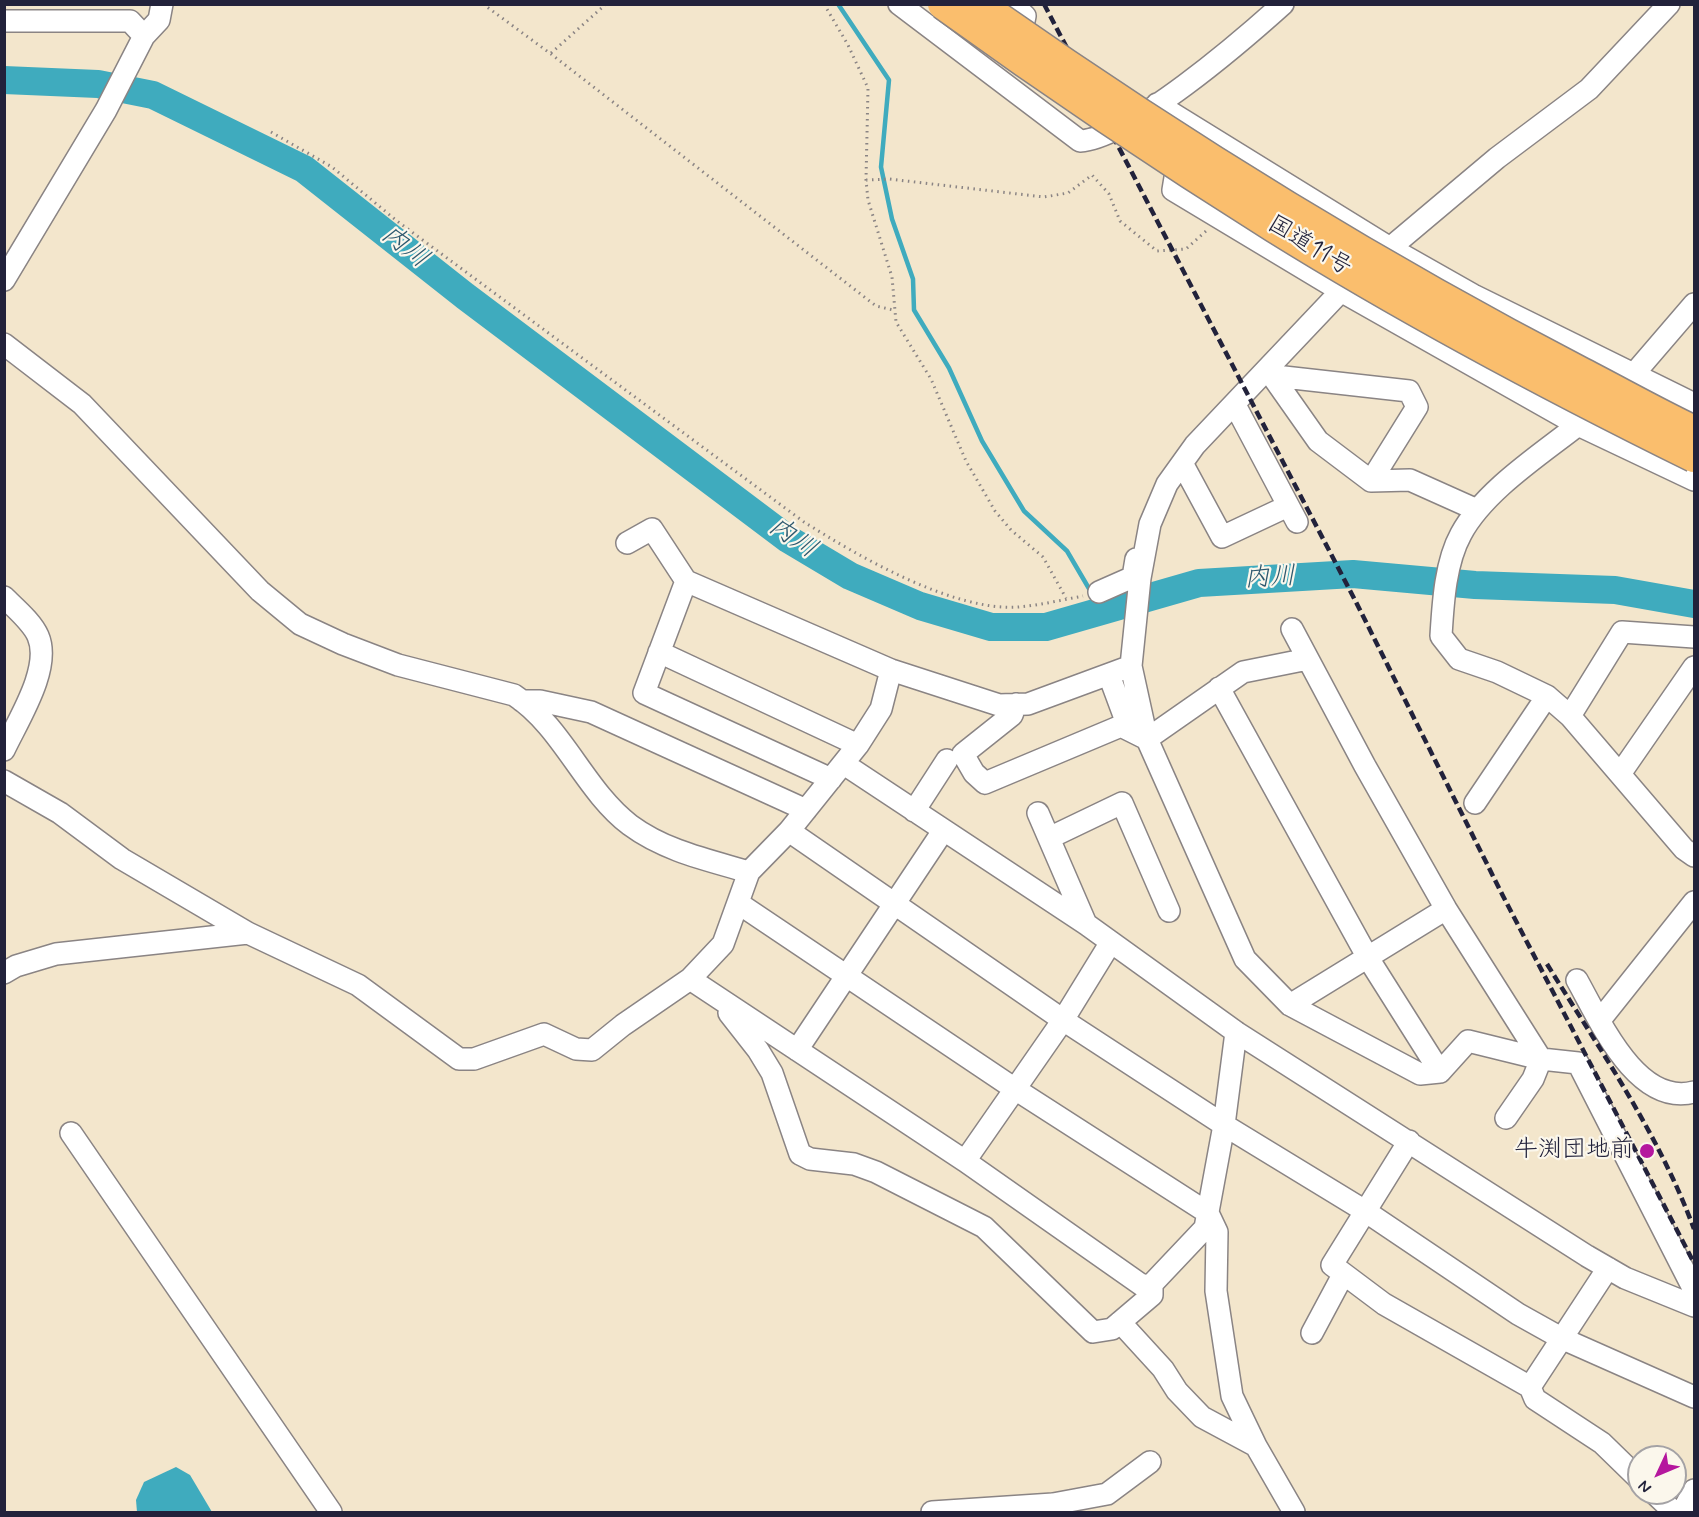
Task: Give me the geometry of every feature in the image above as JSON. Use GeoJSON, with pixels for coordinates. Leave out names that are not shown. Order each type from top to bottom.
{"type":"FeatureCollection","features":[{"type":"Feature","properties":{"kind":"highway","name":"国道11号"},"geometry":{"type":"LineString","coordinates":[[943,4],[1046,78],[1276,228],[1487,348],[1695,457]]}},
{"type":"Feature","properties":{"kind":"highway","name":"国道11号"},"geometry":{"type":"LineString","coordinates":[[979,4],[1185,145],[1293,212],[1499,330],[1695,431]]}},
{"type":"Feature","properties":{"kind":"street"},"geometry":{"type":"LineString","coordinates":[[4,280],[106,110],[144,36],[159,20],[162,4]]}},
{"type":"Feature","properties":{"kind":"street"},"geometry":{"type":"LineString","coordinates":[[899,4],[1012,87],[1080,141],[1096,140],[1157,104],[1245,39],[1283,4]]}},
{"type":"Feature","properties":{"kind":"street"},"geometry":{"type":"LineString","coordinates":[[1012,4],[1025,16],[1012,87]]}},
{"type":"Feature","properties":{"kind":"street"},"geometry":{"type":"LineString","coordinates":[[1390,248],[1497,158],[1588,89],[1669,4]]}},
{"type":"Feature","properties":{"kind":"street"},"geometry":{"type":"LineString","coordinates":[[4,21],[130,21],[144,36]]}},
{"type":"Feature","properties":{"kind":"street"},"geometry":{"type":"LineString","coordinates":[[1157,104],[1184,123],[1390,248],[1473,295],[1695,404]]}},
{"type":"Feature","properties":{"kind":"street"},"geometry":{"type":"LineString","coordinates":[[1184,123],[1173,190],[1341,291],[1578,425],[1695,480]]}},
{"type":"Feature","properties":{"kind":"street"},"geometry":{"type":"LineString","coordinates":[[1341,291],[1272,373],[1235,405],[1195,445],[1167,484],[1150,524],[1140,578],[1131,666],[1147,739],[1245,959],[1290,1005],[1420,1074],[1440,1072],[1468,1041],[1541,1059],[1578,1063],[1695,1290]]}},
{"type":"Feature","properties":{"kind":"street"},"geometry":{"type":"LineString","coordinates":[[1634,375],[1695,304]]}},
{"type":"Feature","properties":{"kind":"street"},"geometry":{"type":"LineString","coordinates":[[4,344],[82,404],[260,591],[300,624],[343,644],[398,665],[491,689],[522,701],[540,700],[591,712],[806,810]]}},
{"type":"Feature","properties":{"kind":"street"},"geometry":{"type":"LineString","coordinates":[[1272,373],[1318,441],[1371,481],[1410,480],[1477,510]]}},
{"type":"Feature","properties":{"kind":"street"},"geometry":{"type":"LineString","coordinates":[[1272,373],[1409,391],[1417,407],[1371,481]]}},
{"type":"Feature","properties":{"kind":"street"},"geometry":{"type":"LineString","coordinates":[[1182,463],[1222,537],[1293,514],[1235,405]]}},
{"type":"Feature","properties":{"kind":"street"},"geometry":{"type":"LineString","coordinates":[[1578,425],[1477,510],[1460,535],[1450,563],[1442,612],[1441,636],[1459,659],[1497,672],[1547,696],[1570,716],[1684,849],[1695,856]]}},
{"type":"Feature","properties":{"kind":"street"},"geometry":{"type":"LineString","coordinates":[[1099,592],[1133,577],[1142,504],[1167,484]]}},
{"type":"Feature","properties":{"kind":"street"},"geometry":{"type":"LineString","coordinates":[[627,543],[652,529],[686,582],[891,670],[999,705],[1028,704],[1131,666]]}},
{"type":"Feature","properties":{"kind":"street"},"geometry":{"type":"LineString","coordinates":[[686,582],[644,693],[837,771],[914,811],[1086,924],[1236,1032],[1608,1268],[1625,1278],[1695,1306]]}},
{"type":"Feature","properties":{"kind":"street"},"geometry":{"type":"LineString","coordinates":[[4,597],[37,633],[42,648],[39,674],[4,750]]}},
{"type":"Feature","properties":{"kind":"street"},"geometry":{"type":"LineString","coordinates":[[1292,629],[1446,909],[1541,1059]]}},
{"type":"Feature","properties":{"kind":"street"},"geometry":{"type":"LineString","coordinates":[[1570,716],[1622,632],[1695,637]]}},
{"type":"Feature","properties":{"kind":"street"},"geometry":{"type":"LineString","coordinates":[[659,652],[858,744]]}},
{"type":"Feature","properties":{"kind":"street"},"geometry":{"type":"LineString","coordinates":[[1147,739],[1243,672],[1308,658]]}},
{"type":"Feature","properties":{"kind":"street"},"geometry":{"type":"LineString","coordinates":[[1620,774],[1695,667]]}},
{"type":"Feature","properties":{"kind":"street"},"geometry":{"type":"LineString","coordinates":[[4,781],[60,813],[122,859],[248,933],[358,985],[459,1059],[474,1059],[544,1034],[576,1049],[592,1050],[623,1025],[690,980],[723,944],[749,872],[789,831],[858,744],[881,710],[891,670]]}},
{"type":"Feature","properties":{"kind":"street"},"geometry":{"type":"LineString","coordinates":[[1109,675],[1129,729]]}},
{"type":"Feature","properties":{"kind":"street"},"geometry":{"type":"LineString","coordinates":[[1220,688],[1368,958],[1440,1072]]}},
{"type":"Feature","properties":{"kind":"street"},"geometry":{"type":"LineString","coordinates":[[1475,803],[1547,696]]}},
{"type":"Feature","properties":{"kind":"street"},"geometry":{"type":"LineString","coordinates":[[522,701],[629,824],[670,848],[749,872]]}},
{"type":"Feature","properties":{"kind":"street"},"geometry":{"type":"LineString","coordinates":[[1016,704],[1012,715],[963,754],[974,772],[985,783],[1121,726],[1147,739]]}},
{"type":"Feature","properties":{"kind":"street"},"geometry":{"type":"LineString","coordinates":[[914,811],[947,760]]}},
{"type":"Feature","properties":{"kind":"street"},"geometry":{"type":"LineString","coordinates":[[1049,838],[1122,803],[1169,911]]}},
{"type":"Feature","properties":{"kind":"street"},"geometry":{"type":"LineString","coordinates":[[1038,813],[1086,924]]}},
{"type":"Feature","properties":{"kind":"street"},"geometry":{"type":"LineString","coordinates":[[789,831],[1063,1020],[1224,1125],[1365,1211],[1518,1314],[1561,1338],[1695,1397]]}},
{"type":"Feature","properties":{"kind":"street"},"geometry":{"type":"LineString","coordinates":[[796,1050],[943,831]]}},
{"type":"Feature","properties":{"kind":"street"},"geometry":{"type":"LineString","coordinates":[[1600,1020],[1695,902]]}},
{"type":"Feature","properties":{"kind":"street"},"geometry":{"type":"LineString","coordinates":[[738,903],[1015,1089],[1208,1213],[1217,1232],[1216,1291],[1232,1396],[1256,1446],[1294,1512]]}},
{"type":"Feature","properties":{"kind":"street"},"geometry":{"type":"LineString","coordinates":[[1290,1005],[1446,909]]}},
{"type":"Feature","properties":{"kind":"street"},"geometry":{"type":"LineString","coordinates":[[4,974],[16,966],[56,954],[248,933]]}},
{"type":"Feature","properties":{"kind":"street"},"geometry":{"type":"LineString","coordinates":[[965,1161],[1063,1020],[1111,942]]}},
{"type":"Feature","properties":{"kind":"street"},"geometry":{"type":"LineString","coordinates":[[690,980],[965,1161],[1143,1286],[1152,1284],[1205,1228],[1224,1125],[1236,1032]]}},
{"type":"Feature","properties":{"kind":"street"},"geometry":{"type":"LineString","coordinates":[[1577,980],[1635,1074],[1645,1082],[1676,1093],[1695,1092]]}},
{"type":"Feature","properties":{"kind":"street"},"geometry":{"type":"LineString","coordinates":[[716,997],[758,1050],[772,1073],[800,1154],[810,1159],[854,1164],[876,1172],[984,1227],[1093,1332],[1112,1329],[1152,1295],[1152,1284]]}},
{"type":"Feature","properties":{"kind":"street"},"geometry":{"type":"LineString","coordinates":[[1506,1118],[1533,1079],[1541,1059]]}},
{"type":"Feature","properties":{"kind":"street"},"geometry":{"type":"LineString","coordinates":[[71,1133],[332,1512]]}},
{"type":"Feature","properties":{"kind":"street"},"geometry":{"type":"LineString","coordinates":[[1409,1141],[1332,1265],[1384,1304],[1530,1387],[1535,1400],[1602,1443],[1627,1467]]}},
{"type":"Feature","properties":{"kind":"street"},"geometry":{"type":"LineString","coordinates":[[1530,1387],[1608,1268]]}},
{"type":"Feature","properties":{"kind":"street"},"geometry":{"type":"LineString","coordinates":[[1312,1333],[1343,1275]]}},
{"type":"Feature","properties":{"kind":"street"},"geometry":{"type":"LineString","coordinates":[[1120,1322],[1163,1369],[1177,1391],[1202,1417],[1256,1446]]}},
{"type":"Feature","properties":{"kind":"street"},"geometry":{"type":"LineString","coordinates":[[932,1512],[1053,1504],[1107,1494],[1150,1462]]}},
{"type":"Feature","properties":{"kind":"street"},"geometry":{"type":"LineString","coordinates":[[1682,1512],[1695,1490]]}},
{"type":"Feature","properties":{"kind":"path"},"geometry":{"type":"LineString","coordinates":[[483,4],[876,306],[893,310]]}},
{"type":"Feature","properties":{"kind":"path"},"geometry":{"type":"LineString","coordinates":[[551,54],[606,4]]}},
{"type":"Feature","properties":{"kind":"path"},"geometry":{"type":"LineString","coordinates":[[824,4],[854,56],[868,88],[866,180],[868,200],[892,277],[893,310],[896,322],[931,379],[966,461],[989,501],[1011,530],[1043,557],[1066,598]]}},
{"type":"Feature","properties":{"kind":"path"},"geometry":{"type":"LineString","coordinates":[[271,132],[333,167],[397,221],[804,522],[868,561],[926,586],[987,604],[1018,607],[1077,597]]}},
{"type":"Feature","properties":{"kind":"path"},"geometry":{"type":"LineString","coordinates":[[866,180],[889,179],[1044,197],[1068,193],[1092,175],[1109,195],[1120,221],[1157,251],[1186,249],[1205,232],[1215,215]]}},
{"type":"Feature","properties":{"kind":"water"},"geometry":{"type":"Polygon","coordinates":[[[176,1467],[190,1475],[212,1512],[137,1512],[136,1500],[144,1482],[176,1467]]]}},
{"type":"Feature","properties":{"kind":"waterway"},"geometry":{"type":"LineString","coordinates":[[838,4],[889,80],[881,167],[892,219],[913,279],[914,310],[949,368],[982,441],[1024,511],[1067,551],[1091,592]]}},
{"type":"Feature","properties":{"kind":"waterway","name":"内川"},"geometry":{"type":"LineString","coordinates":[[4,80],[98,84],[153,95],[304,169],[465,296],[788,539],[850,576],[920,606],[991,627],[1046,627],[1199,583],[1353,574],[1475,585],[1615,590],[1694,604]]}},
{"type":"Feature","properties":{"kind":"waterway"},"geometry":{"type":"LineString","coordinates":[[1096,599],[1104,612]]}},
{"type":"Feature","properties":{"kind":"railway"},"geometry":{"type":"LineString","coordinates":[[1044,4],[1356,602],[1503,896],[1694,1263]]}},
{"type":"Feature","properties":{"kind":"railway"},"geometry":{"type":"LineString","coordinates":[[1547,964],[1646,1126],[1680,1194],[1694,1229]]}},
{"type":"Feature","properties":{"kind":"place","name":"牛渕団地前"},"geometry":{"type":"Point","coordinates":[1647,1151]}}]}
